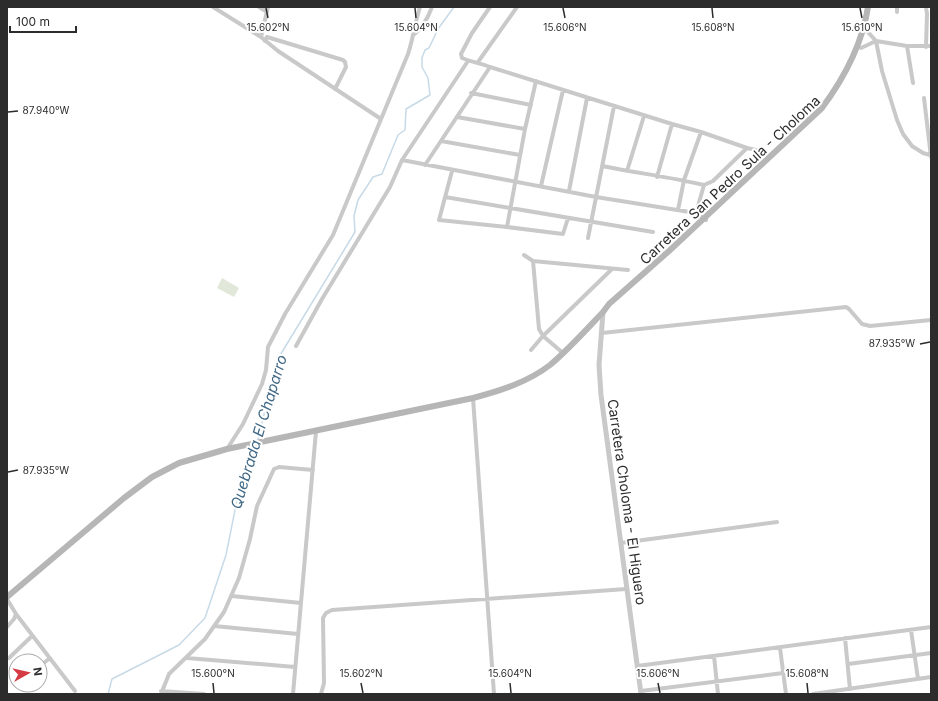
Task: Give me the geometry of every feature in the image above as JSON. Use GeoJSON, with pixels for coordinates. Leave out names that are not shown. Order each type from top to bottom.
{"type":"FeatureCollection","features":[{"type":"Feature","properties":{"kind":"main road","name":"Carretera San Pedro Sula - Choloma"},"geometry":{"type":"LineString","coordinates":[[7,598],[124,498],[152,477],[179,463],[227,449],[473,398],[503,390],[525,380],[549,365],[563,353],[603,312],[611,308],[822,108],[841,79],[858,46],[864,30],[868,7]]}},
{"type":"Feature","properties":{"kind":"main road","name":"Carretera San Pedro Sula - Choloma"},"geometry":{"type":"LineString","coordinates":[[705,219],[826,109],[851,70],[861,48],[867,31],[872,7]]}},
{"type":"Feature","properties":{"kind":"street"},"geometry":{"type":"LineString","coordinates":[[213,7],[263,39],[278,52],[381,119]]}},
{"type":"Feature","properties":{"kind":"street"},"geometry":{"type":"LineString","coordinates":[[259,7],[268,12]]}},
{"type":"Feature","properties":{"kind":"street"},"geometry":{"type":"LineString","coordinates":[[263,39],[268,7]]}},
{"type":"Feature","properties":{"kind":"street"},"geometry":{"type":"LineString","coordinates":[[227,449],[243,424],[262,384],[266,370],[268,347],[285,314],[333,234],[406,60],[420,7]]}},
{"type":"Feature","properties":{"kind":"street"},"geometry":{"type":"LineString","coordinates":[[413,35],[420,30],[432,7]]}},
{"type":"Feature","properties":{"kind":"street"},"geometry":{"type":"LineString","coordinates":[[490,7],[472,33],[461,54],[462,58],[644,116],[701,132],[760,152]]}},
{"type":"Feature","properties":{"kind":"street"},"geometry":{"type":"LineString","coordinates":[[478,62],[517,7]]}},
{"type":"Feature","properties":{"kind":"street"},"geometry":{"type":"LineString","coordinates":[[897,7],[897,12]]}},
{"type":"Feature","properties":{"kind":"street"},"geometry":{"type":"LineString","coordinates":[[926,7],[926,47]]}},
{"type":"Feature","properties":{"kind":"street"},"geometry":{"type":"LineString","coordinates":[[867,31],[876,41],[882,71],[897,120],[903,134],[912,146],[931,156],[924,98]]}},
{"type":"Feature","properties":{"kind":"street"},"geometry":{"type":"LineString","coordinates":[[263,39],[267,37],[346,62],[346,67],[335,89]]}},
{"type":"Feature","properties":{"kind":"street"},"geometry":{"type":"LineString","coordinates":[[861,48],[876,41],[907,46],[931,46]]}},
{"type":"Feature","properties":{"kind":"street"},"geometry":{"type":"LineString","coordinates":[[907,46],[913,83]]}},
{"type":"Feature","properties":{"kind":"street"},"geometry":{"type":"LineString","coordinates":[[296,346],[322,299],[390,187],[402,160],[468,61]]}},
{"type":"Feature","properties":{"kind":"street"},"geometry":{"type":"LineString","coordinates":[[425,165],[490,67]]}},
{"type":"Feature","properties":{"kind":"street"},"geometry":{"type":"LineString","coordinates":[[507,227],[525,129],[536,81]]}},
{"type":"Feature","properties":{"kind":"street"},"geometry":{"type":"LineString","coordinates":[[541,186],[563,90]]}},
{"type":"Feature","properties":{"kind":"street"},"geometry":{"type":"LineString","coordinates":[[472,93],[531,105]]}},
{"type":"Feature","properties":{"kind":"street"},"geometry":{"type":"LineString","coordinates":[[568,191],[587,98]]}},
{"type":"Feature","properties":{"kind":"street"},"geometry":{"type":"LineString","coordinates":[[588,238],[614,106]]}},
{"type":"Feature","properties":{"kind":"street"},"geometry":{"type":"LineString","coordinates":[[627,171],[644,116]]}},
{"type":"Feature","properties":{"kind":"street"},"geometry":{"type":"LineString","coordinates":[[456,117],[525,129]]}},
{"type":"Feature","properties":{"kind":"street"},"geometry":{"type":"LineString","coordinates":[[657,177],[672,124]]}},
{"type":"Feature","properties":{"kind":"street"},"geometry":{"type":"LineString","coordinates":[[678,210],[684,180],[701,132]]}},
{"type":"Feature","properties":{"kind":"street"},"geometry":{"type":"LineString","coordinates":[[441,141],[520,155]]}},
{"type":"Feature","properties":{"kind":"street"},"geometry":{"type":"LineString","coordinates":[[602,166],[657,177],[684,180],[704,185],[713,181],[747,148]]}},
{"type":"Feature","properties":{"kind":"street"},"geometry":{"type":"LineString","coordinates":[[402,160],[452,171],[516,181],[596,197],[696,213],[705,219]]}},
{"type":"Feature","properties":{"kind":"street"},"geometry":{"type":"LineString","coordinates":[[452,171],[439,220],[563,234],[568,218]]}},
{"type":"Feature","properties":{"kind":"street"},"geometry":{"type":"LineString","coordinates":[[696,213],[704,185]]}},
{"type":"Feature","properties":{"kind":"street"},"geometry":{"type":"LineString","coordinates":[[445,196],[653,232]]}},
{"type":"Feature","properties":{"kind":"street"},"geometry":{"type":"LineString","coordinates":[[524,255],[533,261],[628,270]]}},
{"type":"Feature","properties":{"kind":"street"},"geometry":{"type":"LineString","coordinates":[[533,261],[539,329],[543,336],[563,353]]}},
{"type":"Feature","properties":{"kind":"street"},"geometry":{"type":"LineString","coordinates":[[531,350],[543,336],[612,269]]}},
{"type":"Feature","properties":{"kind":"street"},"geometry":{"type":"LineString","coordinates":[[602,333],[846,307],[862,324],[866,325],[931,320]]}},
{"type":"Feature","properties":{"kind":"street","name":"Carretera Choloma - El Higuero"},"geometry":{"type":"LineString","coordinates":[[603,312],[599,366],[601,395],[641,692]]}},
{"type":"Feature","properties":{"kind":"street"},"geometry":{"type":"LineString","coordinates":[[473,398],[486,599],[494,694]]}},
{"type":"Feature","properties":{"kind":"street"},"geometry":{"type":"LineString","coordinates":[[293,694],[316,430]]}},
{"type":"Feature","properties":{"kind":"street"},"geometry":{"type":"LineString","coordinates":[[204,694],[161,692],[169,674],[206,639],[224,612],[239,578],[250,539],[257,506],[274,469],[279,467],[313,470]]}},
{"type":"Feature","properties":{"kind":"street"},"geometry":{"type":"LineString","coordinates":[[621,543],[777,522]]}},
{"type":"Feature","properties":{"kind":"street"},"geometry":{"type":"LineString","coordinates":[[321,694],[324,683],[323,618],[326,613],[332,610],[626,589]]}},
{"type":"Feature","properties":{"kind":"street"},"geometry":{"type":"LineString","coordinates":[[232,596],[301,603]]}},
{"type":"Feature","properties":{"kind":"street"},"geometry":{"type":"LineString","coordinates":[[7,598],[16,614],[32,636],[75,691]]}},
{"type":"Feature","properties":{"kind":"street"},"geometry":{"type":"LineString","coordinates":[[7,627],[14,619],[16,614]]}},
{"type":"Feature","properties":{"kind":"street"},"geometry":{"type":"LineString","coordinates":[[214,626],[298,634]]}},
{"type":"Feature","properties":{"kind":"street"},"geometry":{"type":"LineString","coordinates":[[637,666],[931,627]]}},
{"type":"Feature","properties":{"kind":"street"},"geometry":{"type":"LineString","coordinates":[[910,630],[918,679]]}},
{"type":"Feature","properties":{"kind":"street"},"geometry":{"type":"LineString","coordinates":[[14,653],[32,636]]}},
{"type":"Feature","properties":{"kind":"street"},"geometry":{"type":"LineString","coordinates":[[845,638],[850,689]]}},
{"type":"Feature","properties":{"kind":"street"},"geometry":{"type":"LineString","coordinates":[[780,648],[786,694]]}},
{"type":"Feature","properties":{"kind":"street"},"geometry":{"type":"LineString","coordinates":[[848,664],[931,653]]}},
{"type":"Feature","properties":{"kind":"street"},"geometry":{"type":"LineString","coordinates":[[714,656],[718,694]]}},
{"type":"Feature","properties":{"kind":"street"},"geometry":{"type":"LineString","coordinates":[[186,658],[296,667]]}},
{"type":"Feature","properties":{"kind":"street"},"geometry":{"type":"LineString","coordinates":[[641,692],[783,673]]}},
{"type":"Feature","properties":{"kind":"street"},"geometry":{"type":"LineString","coordinates":[[813,694],[931,678]]}},
{"type":"Feature","properties":{"kind":"shaded area"},"geometry":{"type":"Polygon","coordinates":[[[222,278],[239,288],[234,297],[217,288],[222,278]]]}},
{"type":"Feature","properties":{"kind":"waterway","name":"Quebrada El Chaparro"},"geometry":{"type":"LineString","coordinates":[[258,440],[279,357],[355,232],[354,216],[358,200],[373,177],[382,174],[398,135],[405,130],[406,109],[430,95],[428,78],[422,67],[422,58],[425,50],[429,48],[438,29],[454,7]]}},
{"type":"Feature","properties":{"kind":"waterway","name":"Quebrada El Chaparro"},"geometry":{"type":"LineString","coordinates":[[108,694],[112,679],[179,645],[205,618],[226,555],[236,505],[257,444]]}}]}
